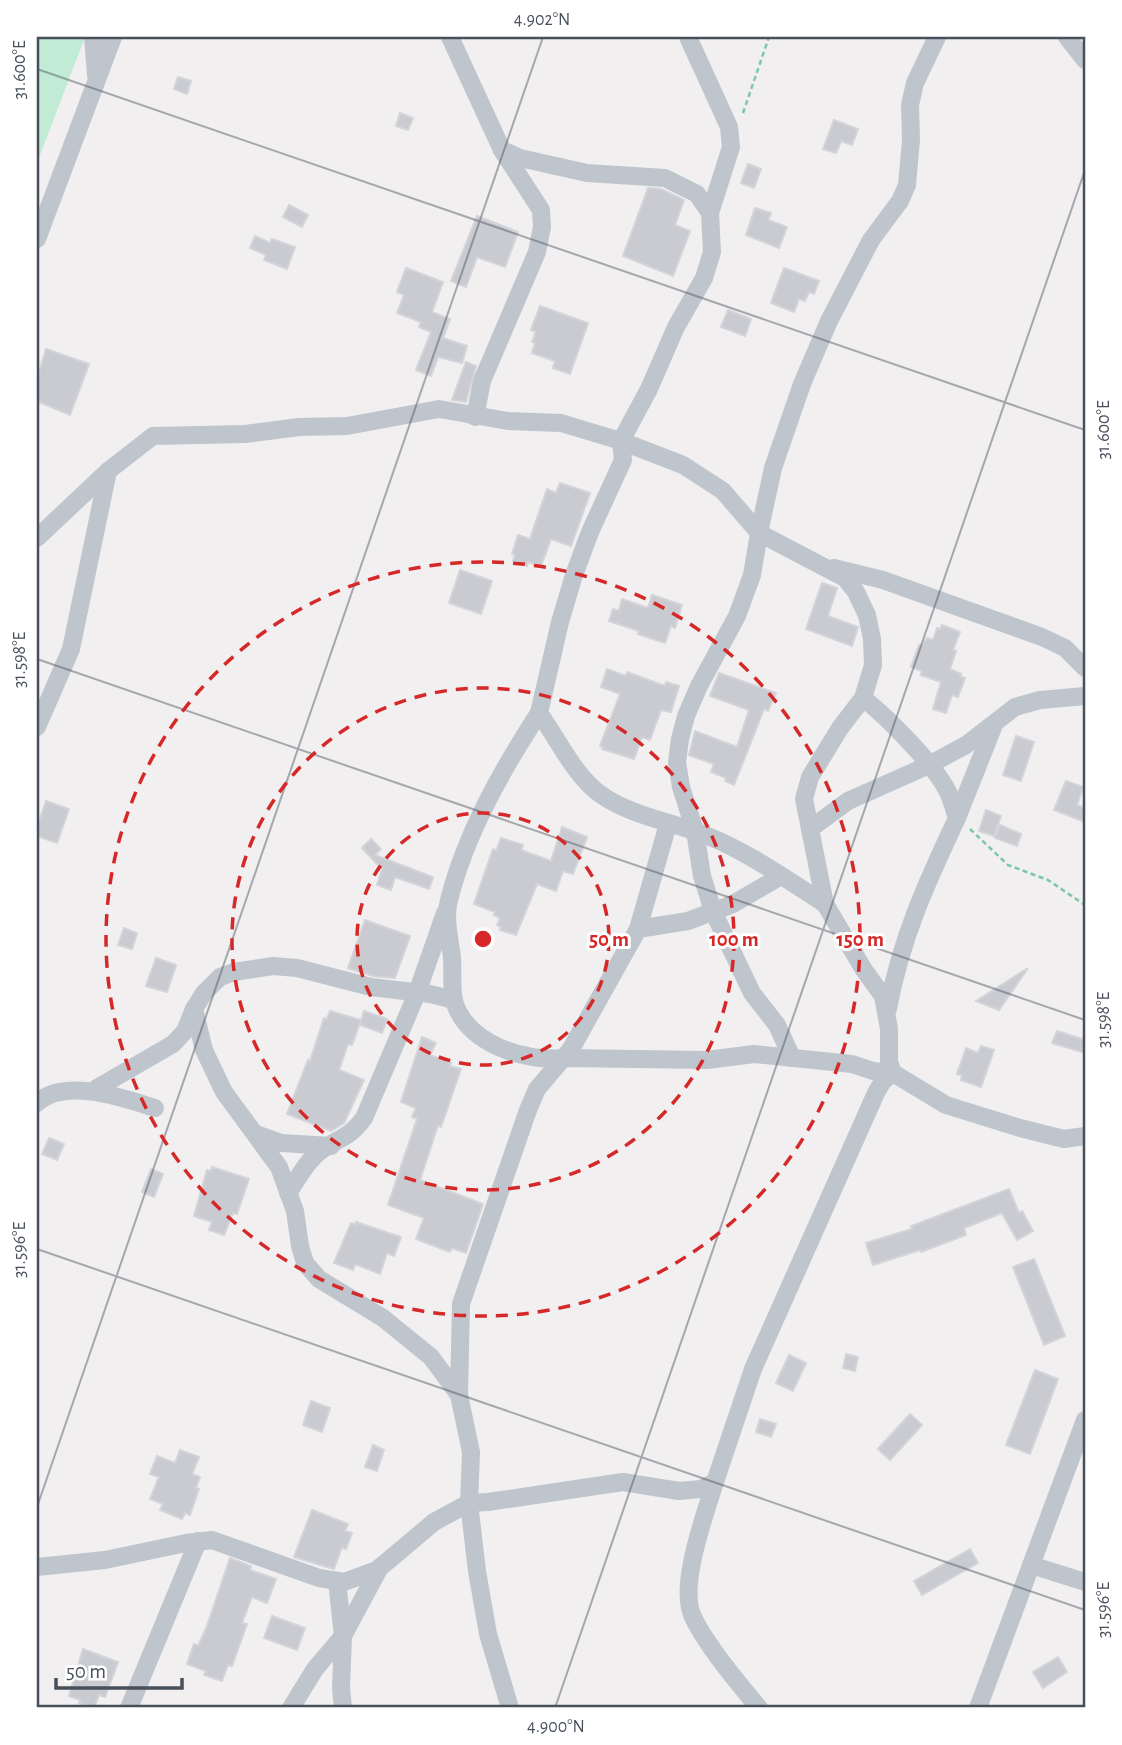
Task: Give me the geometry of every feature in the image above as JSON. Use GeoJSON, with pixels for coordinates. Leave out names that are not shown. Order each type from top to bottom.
{"type":"FeatureCollection","features":[{"type":"Feature","properties":{"kind":"street"},"geometry":{"type":"LineString","coordinates":[[93,37],[97,84]]}},
{"type":"Feature","properties":{"kind":"street"},"geometry":{"type":"LineString","coordinates":[[37,239],[113,37]]}},
{"type":"Feature","properties":{"kind":"street"},"geometry":{"type":"LineString","coordinates":[[450,37],[502,150],[541,210],[542,227],[537,253],[482,381],[475,417]]}},
{"type":"Feature","properties":{"kind":"street"},"geometry":{"type":"LineString","coordinates":[[289,1193],[318,1153],[355,1131],[364,1118],[417,993],[477,822],[500,776],[539,713],[574,575],[590,532],[623,460],[621,441],[649,388],[676,327],[704,278],[712,252],[710,213],[731,147],[729,127],[688,37]]}},
{"type":"Feature","properties":{"kind":"street"},"geometry":{"type":"LineString","coordinates":[[792,1058],[777,1025],[752,993],[713,911],[702,876],[695,831],[681,788],[677,762],[680,739],[686,716],[699,686],[737,616],[752,575],[773,468],[802,384],[829,321],[871,240],[900,201],[907,185],[911,140],[910,105],[915,83],[937,37]]}},
{"type":"Feature","properties":{"kind":"street"},"geometry":{"type":"LineString","coordinates":[[1067,37],[1085,60]]}},
{"type":"Feature","properties":{"kind":"street"},"geometry":{"type":"LineString","coordinates":[[502,150],[520,158],[587,173],[665,178],[697,194],[710,213]]}},
{"type":"Feature","properties":{"kind":"street"},"geometry":{"type":"LineString","coordinates":[[37,538],[108,471],[153,436],[245,434],[299,427],[347,426],[439,409],[508,421],[561,423],[621,441],[683,465],[723,491],[759,533],[845,578],[856,592],[867,615],[873,664],[863,698],[810,777],[804,799],[825,904],[864,970],[883,996],[889,1029],[889,1062],[893,1073]]}},
{"type":"Feature","properties":{"kind":"street"},"geometry":{"type":"LineString","coordinates":[[37,727],[71,649],[108,471]]}},
{"type":"Feature","properties":{"kind":"street"},"geometry":{"type":"LineString","coordinates":[[824,566],[883,580],[1042,637],[1065,648],[1085,668]]}},
{"type":"Feature","properties":{"kind":"street"},"geometry":{"type":"LineString","coordinates":[[810,829],[848,801],[929,765],[966,745],[1015,707],[1085,696]]}},
{"type":"Feature","properties":{"kind":"street"},"geometry":{"type":"LineString","coordinates":[[863,698],[878,710],[929,765],[948,792],[957,818]]}},
{"type":"Feature","properties":{"kind":"street"},"geometry":{"type":"LineString","coordinates":[[539,713],[574,765],[598,793],[620,806],[695,831],[745,855],[825,904]]}},
{"type":"Feature","properties":{"kind":"street"},"geometry":{"type":"LineString","coordinates":[[887,1016],[893,981],[915,909],[957,818],[994,725]]}},
{"type":"Feature","properties":{"kind":"street"},"geometry":{"type":"LineString","coordinates":[[510,1708],[488,1634],[469,1503],[471,1452],[459,1395],[461,1304],[537,1089],[571,1049],[638,929],[668,824]]}},
{"type":"Feature","properties":{"kind":"street"},"geometry":{"type":"LineString","coordinates":[[638,929],[688,921],[733,904],[781,876]]}},
{"type":"Feature","properties":{"kind":"street"},"geometry":{"type":"LineString","coordinates":[[448,903],[454,1000],[468,1025],[510,1053],[545,1060],[707,1060],[754,1054],[852,1065],[893,1073],[946,1105],[1064,1139],[1085,1136]]}},
{"type":"Feature","properties":{"kind":"street"},"geometry":{"type":"LineString","coordinates":[[97,1088],[173,1044],[185,1031],[204,993],[220,977],[234,972],[273,966],[297,968],[359,984],[454,1000]]}},
{"type":"Feature","properties":{"kind":"street"},"geometry":{"type":"LineString","coordinates":[[194,1009],[204,1050],[224,1092],[279,1167],[295,1211],[305,1262],[318,1279],[383,1318],[431,1357],[459,1395]]}},
{"type":"Feature","properties":{"kind":"street"},"geometry":{"type":"LineString","coordinates":[[759,1708],[692,1616],[688,1588],[697,1541],[753,1369],[876,1093],[883,1081],[893,1073]]}},
{"type":"Feature","properties":{"kind":"street"},"geometry":{"type":"LineString","coordinates":[[37,1103],[55,1092],[88,1091],[118,1096],[155,1108]]}},
{"type":"Feature","properties":{"kind":"street"},"geometry":{"type":"LineString","coordinates":[[256,1134],[281,1143],[331,1146]]}},
{"type":"Feature","properties":{"kind":"street"},"geometry":{"type":"LineString","coordinates":[[978,1708],[1085,1420]]}},
{"type":"Feature","properties":{"kind":"street"},"geometry":{"type":"LineString","coordinates":[[37,1567],[105,1560],[212,1540],[319,1578],[344,1582],[380,1567],[434,1522],[469,1503],[623,1482],[679,1491],[701,1489],[715,1482]]}},
{"type":"Feature","properties":{"kind":"street"},"geometry":{"type":"LineString","coordinates":[[129,1708],[198,1541]]}},
{"type":"Feature","properties":{"kind":"street"},"geometry":{"type":"LineString","coordinates":[[1031,1565],[1085,1582]]}},
{"type":"Feature","properties":{"kind":"street"},"geometry":{"type":"LineString","coordinates":[[291,1708],[315,1669],[343,1636],[380,1567]]}},
{"type":"Feature","properties":{"kind":"street"},"geometry":{"type":"LineString","coordinates":[[337,1581],[343,1636],[343,1708]]}},
{"type":"Feature","properties":{"kind":"path"},"geometry":{"type":"LineString","coordinates":[[743,113],[769,37]]}},
{"type":"Feature","properties":{"kind":"path"},"geometry":{"type":"LineString","coordinates":[[957,818],[1009,865],[1048,880],[1085,905]]}},
{"type":"Feature","properties":{"kind":"green space"},"geometry":{"type":"Polygon","coordinates":[[[37,37],[85,37],[37,163],[37,37]]]}},
{"type":"Feature","properties":{"kind":"building"},"geometry":{"type":"Polygon","coordinates":[[[178,77],[191,81],[187,94],[174,89],[178,77]]]}},
{"type":"Feature","properties":{"kind":"building"},"geometry":{"type":"Polygon","coordinates":[[[400,113],[413,118],[408,130],[396,126],[400,113]]]}},
{"type":"Feature","properties":{"kind":"building"},"geometry":{"type":"Polygon","coordinates":[[[834,120],[858,129],[852,145],[841,141],[836,153],[823,149],[834,120]]]}},
{"type":"Feature","properties":{"kind":"building"},"geometry":{"type":"Polygon","coordinates":[[[748,164],[761,169],[754,188],[741,183],[748,164]]]}},
{"type":"Feature","properties":{"kind":"building"},"geometry":{"type":"Polygon","coordinates":[[[648,188],[661,189],[684,200],[675,225],[690,231],[673,276],[623,256],[648,188]]]}},
{"type":"Feature","properties":{"kind":"building"},"geometry":{"type":"Polygon","coordinates":[[[289,205],[308,215],[302,227],[283,217],[289,205]]]}},
{"type":"Feature","properties":{"kind":"building"},"geometry":{"type":"Polygon","coordinates":[[[755,208],[771,213],[768,220],[787,227],[779,248],[746,235],[755,208]]]}},
{"type":"Feature","properties":{"kind":"building"},"geometry":{"type":"Polygon","coordinates":[[[477,216],[518,232],[505,267],[477,257],[466,287],[451,281],[477,216]]]}},
{"type":"Feature","properties":{"kind":"building"},"geometry":{"type":"Polygon","coordinates":[[[255,236],[270,243],[272,239],[295,247],[287,269],[264,260],[266,255],[250,248],[255,236]]]}},
{"type":"Feature","properties":{"kind":"building"},"geometry":{"type":"Polygon","coordinates":[[[406,268],[443,282],[432,312],[450,319],[443,338],[467,346],[462,363],[438,357],[431,376],[416,370],[431,332],[419,327],[421,322],[397,313],[404,295],[397,292],[406,268]]]}},
{"type":"Feature","properties":{"kind":"building"},"geometry":{"type":"Polygon","coordinates":[[[784,268],[819,281],[814,294],[809,292],[805,301],[799,299],[794,312],[771,303],[784,268]]]}},
{"type":"Feature","properties":{"kind":"building"},"geometry":{"type":"Polygon","coordinates":[[[540,306],[588,323],[570,374],[553,368],[555,361],[532,353],[536,332],[531,330],[540,306]]]}},
{"type":"Feature","properties":{"kind":"building"},"geometry":{"type":"Polygon","coordinates":[[[728,310],[751,319],[745,336],[721,327],[728,310]]]}},
{"type":"Feature","properties":{"kind":"building"},"geometry":{"type":"Polygon","coordinates":[[[46,349],[89,364],[70,415],[37,401],[37,379],[46,349]]]}},
{"type":"Feature","properties":{"kind":"building"},"geometry":{"type":"Polygon","coordinates":[[[466,362],[476,366],[466,402],[452,400],[466,362]]]}},
{"type":"Feature","properties":{"kind":"building"},"geometry":{"type":"Polygon","coordinates":[[[560,483],[590,493],[571,546],[551,539],[541,566],[528,562],[527,566],[513,561],[515,555],[512,554],[518,535],[530,539],[547,489],[556,493],[560,483]]]}},
{"type":"Feature","properties":{"kind":"building"},"geometry":{"type":"Polygon","coordinates":[[[460,570],[492,581],[481,614],[449,603],[460,570]]]}},
{"type":"Feature","properties":{"kind":"building"},"geometry":{"type":"Polygon","coordinates":[[[822,583],[837,588],[828,616],[858,627],[852,646],[806,629],[822,583]]]}},
{"type":"Feature","properties":{"kind":"building"},"geometry":{"type":"Polygon","coordinates":[[[652,595],[682,605],[675,628],[671,626],[665,643],[609,621],[613,609],[619,611],[622,599],[648,608],[652,595]]]}},
{"type":"Feature","properties":{"kind":"building"},"geometry":{"type":"Polygon","coordinates":[[[942,625],[960,632],[950,669],[965,678],[958,697],[952,695],[946,713],[933,709],[941,682],[921,675],[922,671],[911,667],[919,645],[927,638],[933,640],[937,628],[940,629],[942,625]]]}},
{"type":"Feature","properties":{"kind":"building"},"geometry":{"type":"Polygon","coordinates":[[[607,669],[626,676],[627,672],[665,686],[666,682],[679,686],[671,712],[661,710],[650,740],[642,737],[634,759],[600,746],[620,694],[601,687],[607,669]]]}},
{"type":"Feature","properties":{"kind":"building"},"geometry":{"type":"Polygon","coordinates":[[[719,673],[776,693],[768,711],[764,709],[734,785],[725,781],[726,778],[711,772],[714,764],[689,755],[695,731],[737,747],[749,710],[710,696],[719,673]]]}},
{"type":"Feature","properties":{"kind":"building"},"geometry":{"type":"Polygon","coordinates":[[[1016,736],[1034,742],[1021,781],[1003,775],[1016,736]]]}},
{"type":"Feature","properties":{"kind":"building"},"geometry":{"type":"Polygon","coordinates":[[[1066,781],[1083,787],[1077,805],[1085,808],[1085,822],[1054,810],[1066,781]]]}},
{"type":"Feature","properties":{"kind":"building"},"geometry":{"type":"Polygon","coordinates":[[[46,801],[69,809],[57,843],[37,836],[46,801]]]}},
{"type":"Feature","properties":{"kind":"building"},"geometry":{"type":"Polygon","coordinates":[[[986,810],[1001,816],[994,836],[979,831],[986,810]]]}},
{"type":"Feature","properties":{"kind":"building"},"geometry":{"type":"Polygon","coordinates":[[[1000,825],[1021,834],[1017,846],[995,838],[1000,825]]]}},
{"type":"Feature","properties":{"kind":"building"},"geometry":{"type":"Polygon","coordinates":[[[562,827],[587,837],[573,874],[563,871],[556,891],[537,884],[516,935],[500,930],[501,927],[497,925],[500,918],[494,915],[495,912],[474,904],[493,849],[496,851],[501,838],[523,845],[521,850],[551,861],[562,827]]]}},
{"type":"Feature","properties":{"kind":"building"},"geometry":{"type":"Polygon","coordinates":[[[371,839],[381,849],[375,855],[433,877],[429,889],[395,877],[391,890],[377,885],[382,869],[362,848],[371,839]]]}},
{"type":"Feature","properties":{"kind":"building"},"geometry":{"type":"Polygon","coordinates":[[[365,920],[410,936],[395,978],[373,976],[348,968],[365,920]]]}},
{"type":"Feature","properties":{"kind":"building"},"geometry":{"type":"Polygon","coordinates":[[[124,928],[137,933],[132,949],[118,945],[124,928]]]}},
{"type":"Feature","properties":{"kind":"building"},"geometry":{"type":"Polygon","coordinates":[[[156,958],[176,965],[167,992],[146,986],[156,958]]]}},
{"type":"Feature","properties":{"kind":"building"},"geometry":{"type":"Polygon","coordinates":[[[1028,968],[999,1010],[976,1001],[1028,968]]]}},
{"type":"Feature","properties":{"kind":"building"},"geometry":{"type":"Polygon","coordinates":[[[330,1011],[361,1020],[352,1045],[348,1044],[339,1070],[364,1080],[344,1123],[331,1131],[287,1114],[308,1060],[310,1061],[324,1018],[327,1019],[330,1011]]]}},
{"type":"Feature","properties":{"kind":"building"},"geometry":{"type":"Polygon","coordinates":[[[364,1011],[387,1019],[382,1033],[360,1025],[364,1011]]]}},
{"type":"Feature","properties":{"kind":"building"},"geometry":{"type":"Polygon","coordinates":[[[1057,1031],[1085,1040],[1085,1053],[1052,1043],[1057,1031]]]}},
{"type":"Feature","properties":{"kind":"building"},"geometry":{"type":"Polygon","coordinates":[[[422,1037],[436,1043],[430,1055],[461,1069],[441,1127],[438,1125],[420,1180],[483,1204],[466,1253],[452,1248],[450,1252],[416,1239],[424,1218],[388,1205],[417,1119],[412,1117],[416,1108],[401,1102],[422,1037]]]}},
{"type":"Feature","properties":{"kind":"building"},"geometry":{"type":"Polygon","coordinates":[[[981,1046],[994,1050],[981,1087],[961,1080],[962,1075],[957,1074],[966,1048],[978,1053],[981,1046]]]}},
{"type":"Feature","properties":{"kind":"building"},"geometry":{"type":"Polygon","coordinates":[[[49,1138],[64,1144],[57,1160],[42,1154],[49,1138]]]}},
{"type":"Feature","properties":{"kind":"building"},"geometry":{"type":"Polygon","coordinates":[[[212,1167],[249,1179],[237,1214],[233,1213],[224,1235],[209,1230],[212,1222],[194,1216],[207,1170],[211,1171],[212,1167]]]}},
{"type":"Feature","properties":{"kind":"building"},"geometry":{"type":"Polygon","coordinates":[[[151,1169],[163,1174],[154,1197],[142,1192],[151,1169]]]}},
{"type":"Feature","properties":{"kind":"building"},"geometry":{"type":"Polygon","coordinates":[[[1009,1189],[1019,1213],[1022,1211],[1033,1231],[1017,1240],[1002,1213],[964,1228],[966,1235],[921,1252],[920,1250],[873,1265],[866,1243],[912,1229],[911,1226],[1009,1189]]]}},
{"type":"Feature","properties":{"kind":"building"},"geometry":{"type":"Polygon","coordinates":[[[356,1222],[401,1237],[394,1256],[387,1253],[380,1274],[355,1264],[353,1270],[334,1263],[351,1223],[356,1225],[356,1222]]]}},
{"type":"Feature","properties":{"kind":"building"},"geometry":{"type":"Polygon","coordinates":[[[1034,1259],[1065,1336],[1044,1345],[1013,1267],[1034,1259]]]}},
{"type":"Feature","properties":{"kind":"building"},"geometry":{"type":"Polygon","coordinates":[[[846,1354],[858,1357],[855,1371],[843,1368],[846,1354]]]}},
{"type":"Feature","properties":{"kind":"building"},"geometry":{"type":"Polygon","coordinates":[[[789,1355],[806,1363],[793,1391],[776,1383],[789,1355]]]}},
{"type":"Feature","properties":{"kind":"building"},"geometry":{"type":"Polygon","coordinates":[[[1035,1370],[1058,1379],[1030,1454],[1006,1445],[1035,1370]]]}},
{"type":"Feature","properties":{"kind":"building"},"geometry":{"type":"Polygon","coordinates":[[[311,1401],[330,1408],[322,1432],[303,1425],[311,1401]]]}},
{"type":"Feature","properties":{"kind":"building"},"geometry":{"type":"Polygon","coordinates":[[[910,1414],[922,1425],[890,1460],[878,1449],[910,1414]]]}},
{"type":"Feature","properties":{"kind":"building"},"geometry":{"type":"Polygon","coordinates":[[[760,1419],[776,1424],[771,1437],[756,1432],[760,1419]]]}},
{"type":"Feature","properties":{"kind":"building"},"geometry":{"type":"Polygon","coordinates":[[[373,1445],[384,1450],[377,1471],[365,1467],[373,1445]]]}},
{"type":"Feature","properties":{"kind":"building"},"geometry":{"type":"Polygon","coordinates":[[[180,1450],[199,1457],[192,1474],[200,1477],[190,1515],[185,1513],[182,1519],[160,1510],[163,1504],[150,1499],[159,1477],[150,1474],[157,1456],[175,1463],[180,1450]]]}},
{"type":"Feature","properties":{"kind":"building"},"geometry":{"type":"Polygon","coordinates":[[[312,1510],[348,1524],[345,1531],[352,1533],[346,1549],[342,1547],[334,1569],[294,1557],[312,1510]]]}},
{"type":"Feature","properties":{"kind":"building"},"geometry":{"type":"Polygon","coordinates":[[[970,1549],[978,1563],[922,1595],[914,1581],[970,1549]]]}},
{"type":"Feature","properties":{"kind":"building"},"geometry":{"type":"Polygon","coordinates":[[[230,1558],[251,1566],[250,1570],[276,1579],[267,1603],[252,1597],[242,1623],[247,1624],[232,1666],[228,1665],[222,1681],[204,1675],[206,1671],[187,1664],[194,1644],[198,1646],[207,1626],[230,1558]]]}},
{"type":"Feature","properties":{"kind":"building"},"geometry":{"type":"Polygon","coordinates":[[[272,1616],[305,1628],[297,1650],[264,1638],[272,1616]]]}},
{"type":"Feature","properties":{"kind":"building"},"geometry":{"type":"Polygon","coordinates":[[[83,1649],[118,1662],[105,1697],[99,1695],[94,1708],[69,1696],[83,1649]]]}},
{"type":"Feature","properties":{"kind":"building"},"geometry":{"type":"Polygon","coordinates":[[[1058,1657],[1067,1672],[1043,1688],[1033,1672],[1058,1657]]]}}]}
